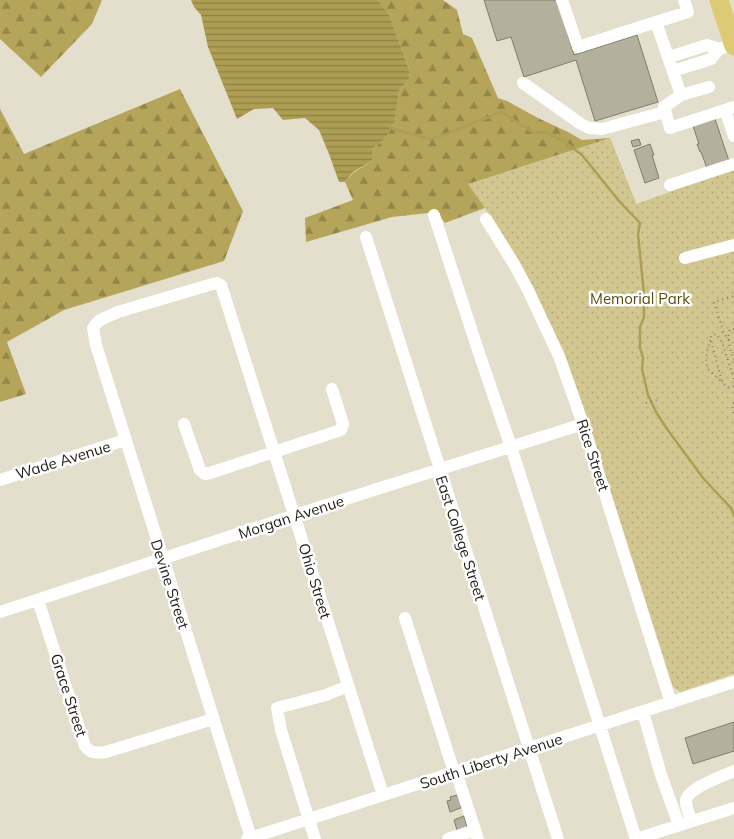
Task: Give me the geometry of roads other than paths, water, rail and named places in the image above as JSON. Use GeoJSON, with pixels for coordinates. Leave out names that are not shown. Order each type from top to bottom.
{"type":"FeatureCollection","features":[{"type":"Feature","properties":{"kind":"highway"},"geometry":{"type":"LineString","coordinates":[[719,0],[730,46]]}},
{"type":"Feature","properties":{"kind":"street"},"geometry":{"type":"LineString","coordinates":[[562,0],[578,47],[688,12],[684,0]]}},
{"type":"Feature","properties":{"kind":"street"},"geometry":{"type":"LineString","coordinates":[[656,22],[681,95]]}},
{"type":"Feature","properties":{"kind":"street"},"geometry":{"type":"LineString","coordinates":[[669,57],[706,45],[730,46]]}},
{"type":"Feature","properties":{"kind":"street"},"geometry":{"type":"LineString","coordinates":[[673,70],[711,59],[730,46]]}},
{"type":"Feature","properties":{"kind":"street"},"geometry":{"type":"LineString","coordinates":[[523,83],[581,124],[595,129],[602,129],[666,112]]}},
{"type":"Feature","properties":{"kind":"street"},"geometry":{"type":"LineString","coordinates":[[709,86],[681,95],[664,107],[670,128],[730,108],[734,136]]}},
{"type":"Feature","properties":{"kind":"street"},"geometry":{"type":"LineString","coordinates":[[670,185],[734,164]]}},
{"type":"Feature","properties":{"kind":"street"},"geometry":{"type":"LineString","coordinates":[[434,215],[511,447],[636,839],[734,808]]}},
{"type":"Feature","properties":{"kind":"street","name":"Rice Street"},"geometry":{"type":"LineString","coordinates":[[486,219],[514,264],[542,317],[559,356],[583,424],[671,703]]}},
{"type":"Feature","properties":{"kind":"street","name":"East College Street"},"geometry":{"type":"LineString","coordinates":[[366,237],[558,839]]}},
{"type":"Feature","properties":{"kind":"street"},"geometry":{"type":"LineString","coordinates":[[685,258],[734,245]]}},
{"type":"Feature","properties":{"kind":"street","name":"Devine Street"},"geometry":{"type":"LineString","coordinates":[[218,283],[118,312],[100,320],[93,328],[96,345],[125,440],[249,838]]}},
{"type":"Feature","properties":{"kind":"street","name":"Ohio Street"},"geometry":{"type":"LineString","coordinates":[[218,283],[223,288],[383,795]]}},
{"type":"Feature","properties":{"kind":"street"},"geometry":{"type":"LineString","coordinates":[[184,424],[200,470],[205,474],[210,473],[341,430],[343,424],[332,389]]}},
{"type":"Feature","properties":{"kind":"street","name":"Morgan Avenue"},"geometry":{"type":"LineString","coordinates":[[0,612],[295,515],[583,424]]}},
{"type":"Feature","properties":{"kind":"street","name":"Wade Avenue"},"geometry":{"type":"LineString","coordinates":[[0,480],[125,440]]}},
{"type":"Feature","properties":{"kind":"street","name":"Grace Street"},"geometry":{"type":"LineString","coordinates":[[38,600],[85,746],[89,750],[97,753],[106,752],[213,719]]}},
{"type":"Feature","properties":{"kind":"street"},"geometry":{"type":"LineString","coordinates":[[405,618],[477,835],[448,839]]}},
{"type":"Feature","properties":{"kind":"street","name":"South Liberty Avenue"},"geometry":{"type":"LineString","coordinates":[[249,838],[734,682]]}},
{"type":"Feature","properties":{"kind":"street"},"geometry":{"type":"LineString","coordinates":[[315,839],[281,730],[277,708],[326,695],[348,686]]}},
{"type":"Feature","properties":{"kind":"street"},"geometry":{"type":"LineString","coordinates":[[642,712],[662,775],[685,823]]}},
{"type":"Feature","properties":{"kind":"street"},"geometry":{"type":"LineString","coordinates":[[685,823],[688,795],[694,790],[734,771]]}},
{"type":"Feature","properties":{"kind":"waterway"},"geometry":{"type":"LineString","coordinates":[[390,125],[391,128],[430,139],[502,112],[534,133],[545,132],[562,140],[582,155],[619,201],[640,223],[638,234],[644,294],[644,317],[640,327],[640,348],[643,358],[642,369],[648,395],[667,429],[703,478],[731,508],[734,516]]}},
{"type":"Feature","properties":{"kind":"park label","name":"Memorial Park"},"geometry":{"type":"Point","coordinates":[640,298]}}]}
